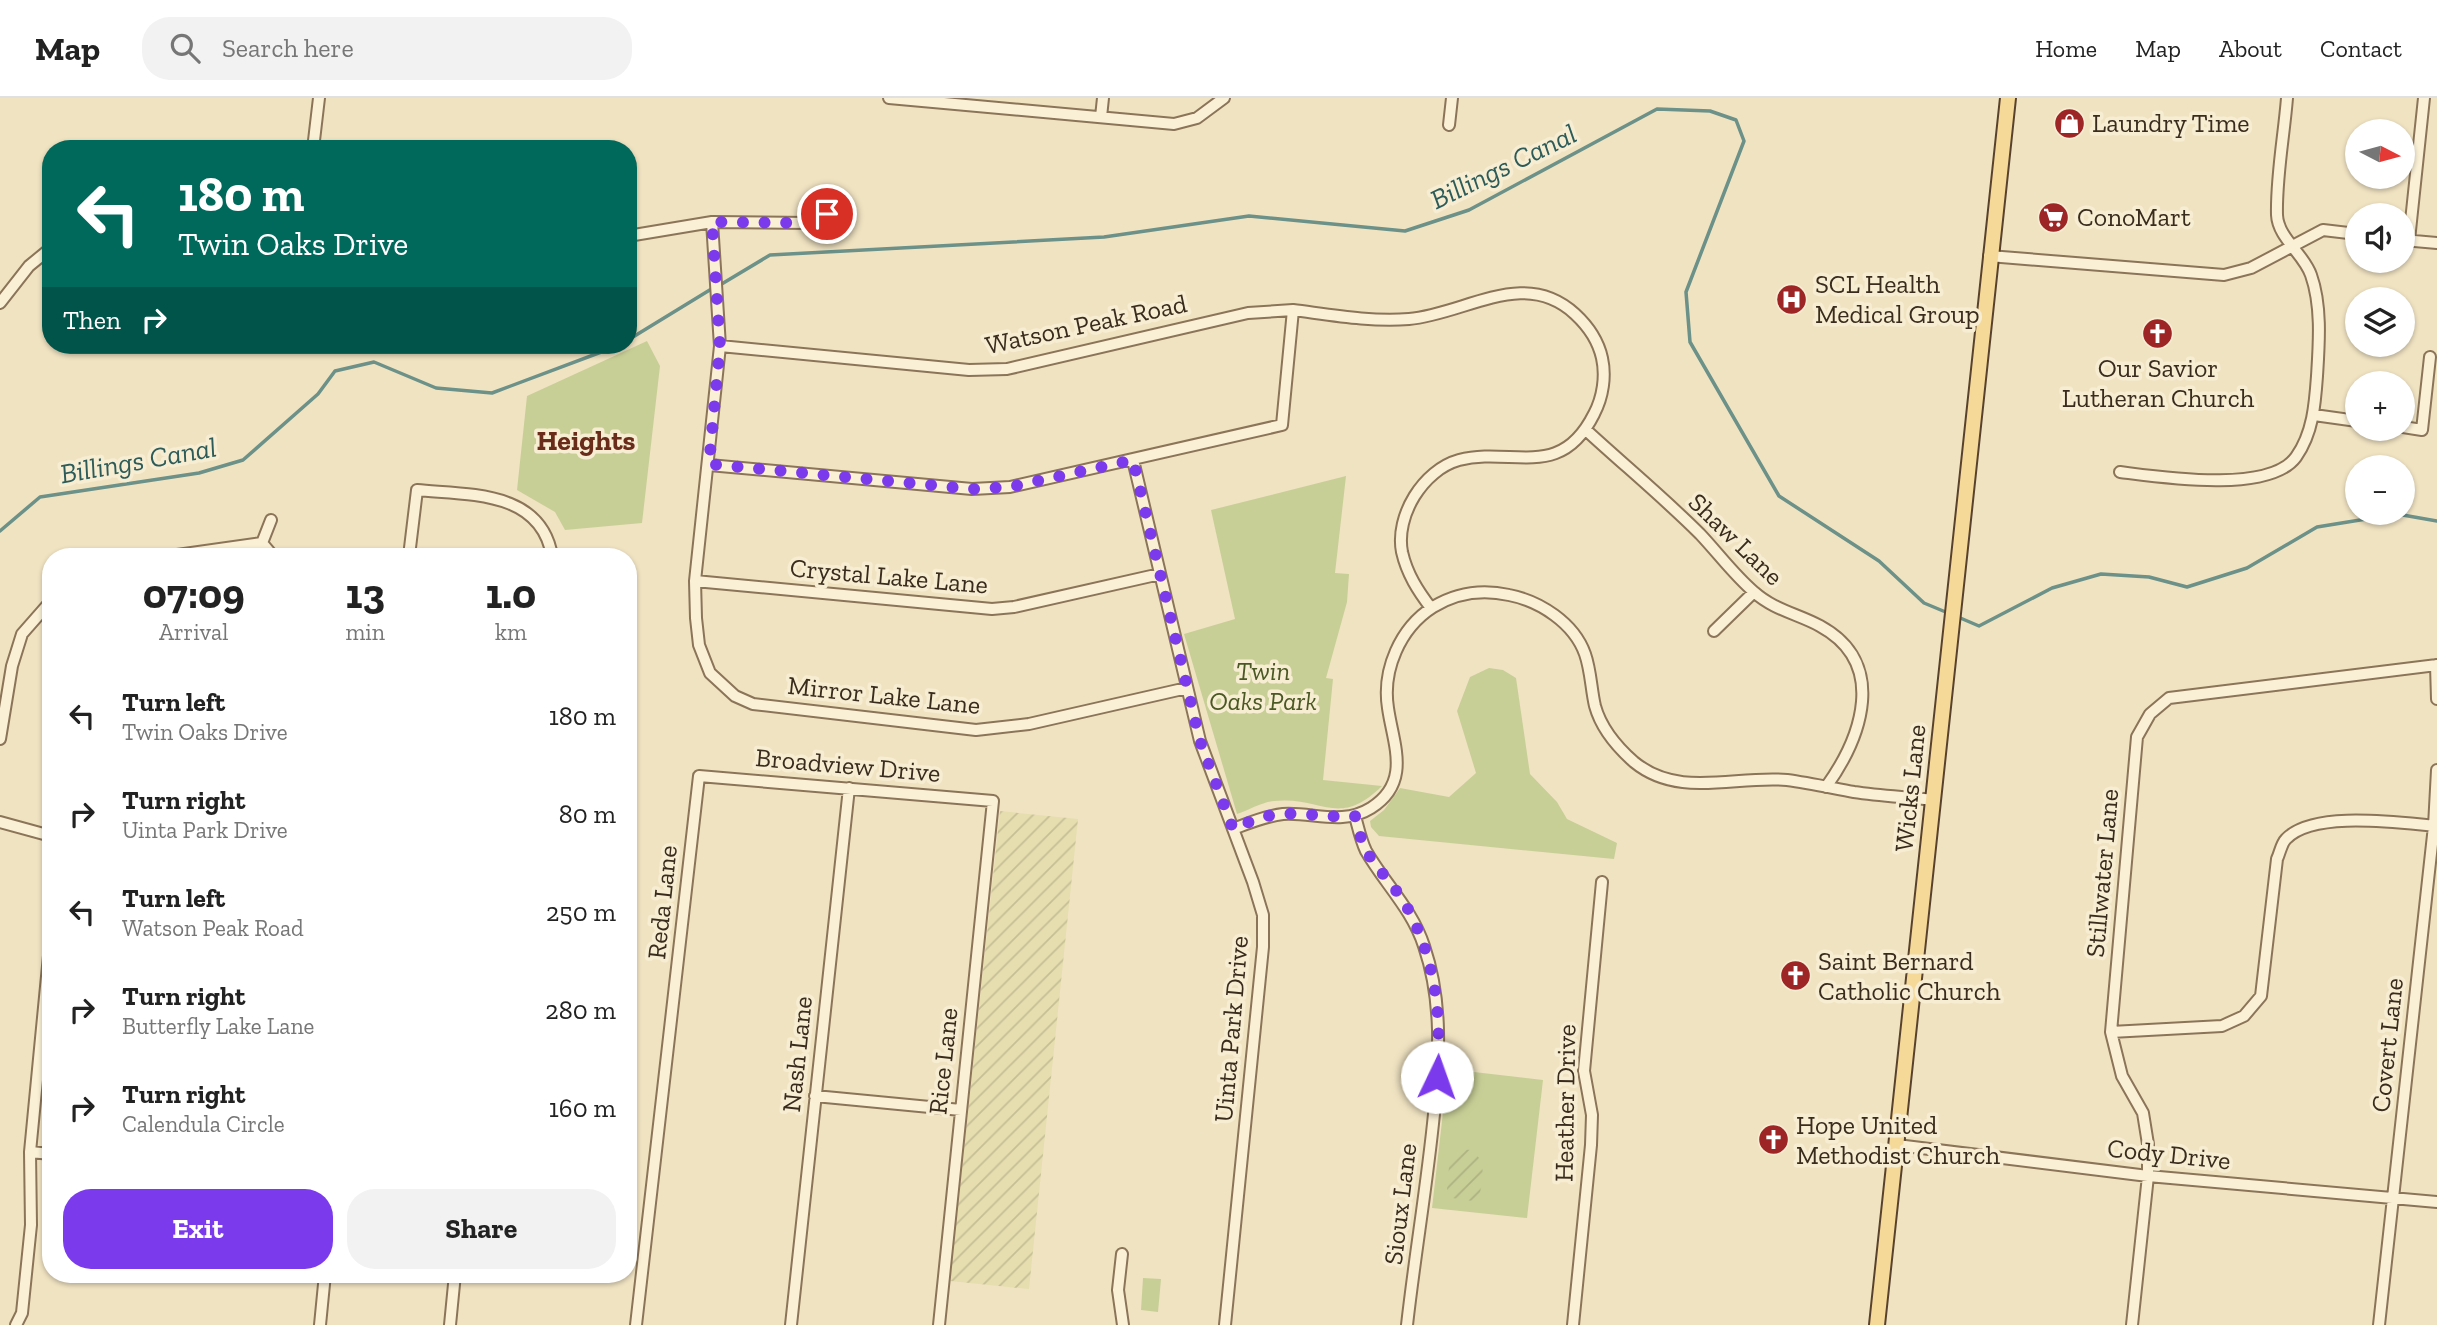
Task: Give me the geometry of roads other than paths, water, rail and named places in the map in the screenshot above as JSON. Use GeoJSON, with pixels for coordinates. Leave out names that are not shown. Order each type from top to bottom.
{"type":"FeatureCollection","features":[{"type":"Feature","properties":{"kind":"main road","name":"Wicks Lane"},"geometry":{"type":"LineString","coordinates":[[1877,1325],[1989,256],[2008,98]]}},
{"type":"Feature","properties":{"kind":"street"},"geometry":{"type":"LineString","coordinates":[[314,140],[318,98]]}},
{"type":"Feature","properties":{"kind":"street"},"geometry":{"type":"LineString","coordinates":[[890,98],[1174,124],[1197,118],[1224,98]]}},
{"type":"Feature","properties":{"kind":"street"},"geometry":{"type":"LineString","coordinates":[[1101,117],[1103,98]]}},
{"type":"Feature","properties":{"kind":"street"},"geometry":{"type":"LineString","coordinates":[[1449,125],[1452,98]]}},
{"type":"Feature","properties":{"kind":"street"},"geometry":{"type":"LineString","coordinates":[[2120,472],[2174,479],[2259,478],[2295,458],[2314,415],[2318,305],[2311,273],[2291,245],[2277,217],[2287,98]]}},
{"type":"Feature","properties":{"kind":"street"},"geometry":{"type":"LineString","coordinates":[[2411,203],[2424,98]]}},
{"type":"Feature","properties":{"kind":"street"},"geometry":{"type":"LineString","coordinates":[[637,234],[712,222],[811,223],[827,214]]}},
{"type":"Feature","properties":{"kind":"street"},"geometry":{"type":"LineString","coordinates":[[695,581],[720,346],[712,222]]}},
{"type":"Feature","properties":{"kind":"street"},"geometry":{"type":"LineString","coordinates":[[1989,256],[2224,275],[2251,268],[2323,230],[2345,233]]}},
{"type":"Feature","properties":{"kind":"street"},"geometry":{"type":"LineString","coordinates":[[2415,241],[2437,243]]}},
{"type":"Feature","properties":{"kind":"street"},"geometry":{"type":"LineString","coordinates":[[0,303],[4,284],[42,255]]}},
{"type":"Feature","properties":{"kind":"street","name":"Watson Peak Road"},"geometry":{"type":"LineString","coordinates":[[720,346],[970,370],[1007,369],[1248,313],[1293,310],[1373,320],[1409,318],[1439,314],[1505,293],[1532,292],[1562,302],[1589,327],[1602,357],[1604,380],[1598,406],[1586,430]]}},
{"type":"Feature","properties":{"kind":"street"},"geometry":{"type":"LineString","coordinates":[[709,464],[972,489],[1010,487],[1282,425],[1293,310]]}},
{"type":"Feature","properties":{"kind":"street"},"geometry":{"type":"LineString","coordinates":[[2415,429],[2422,430],[2430,357]]}},
{"type":"Feature","properties":{"kind":"street"},"geometry":{"type":"LineString","coordinates":[[2314,415],[2345,419]]}},
{"type":"Feature","properties":{"kind":"street"},"geometry":{"type":"LineString","coordinates":[[1431,608],[1416,588],[1401,549],[1404,520],[1415,494],[1434,473],[1457,461],[1479,457],[1522,460],[1553,454],[1586,430]]}},
{"type":"Feature","properties":{"kind":"street","name":"Shaw Lane"},"geometry":{"type":"LineString","coordinates":[[1586,430],[1699,533],[1754,592],[1778,609],[1821,626],[1848,649],[1858,670],[1863,697],[1862,719],[1839,769],[1826,786]]}},
{"type":"Feature","properties":{"kind":"street","name":"Uinta Park Drive"},"geometry":{"type":"LineString","coordinates":[[1133,460],[1200,741],[1263,915],[1264,947],[1225,1325]]}},
{"type":"Feature","properties":{"kind":"street"},"geometry":{"type":"LineString","coordinates":[[411,548],[417,490],[501,498],[522,508],[536,523],[548,548]]}},
{"type":"Feature","properties":{"kind":"street"},"geometry":{"type":"LineString","coordinates":[[262,543],[271,520]]}},
{"type":"Feature","properties":{"kind":"street"},"geometry":{"type":"LineString","coordinates":[[227,548],[262,543]]}},
{"type":"Feature","properties":{"kind":"street"},"geometry":{"type":"LineString","coordinates":[[262,543],[266,548]]}},
{"type":"Feature","properties":{"kind":"street","name":"Crystal Lake Lane"},"geometry":{"type":"LineString","coordinates":[[695,581],[992,608],[1014,607],[1160,574]]}},
{"type":"Feature","properties":{"kind":"street","name":"Mirror Lake Lane"},"geometry":{"type":"LineString","coordinates":[[695,581],[699,645],[710,673],[735,696],[752,704],[976,730],[1029,724],[1187,688]]}},
{"type":"Feature","properties":{"kind":"street"},"geometry":{"type":"LineString","coordinates":[[1233,829],[1264,817],[1285,814],[1332,819],[1355,816],[1372,808],[1386,794],[1398,764],[1397,743],[1388,707],[1387,682],[1393,656],[1406,632],[1431,608],[1458,595],[1493,592],[1524,598],[1550,612],[1572,630],[1585,654],[1595,707],[1608,734],[1619,748],[1654,776],[1709,785],[1758,779],[1933,800]]}},
{"type":"Feature","properties":{"kind":"street"},"geometry":{"type":"LineString","coordinates":[[1714,631],[1754,592]]}},
{"type":"Feature","properties":{"kind":"street"},"geometry":{"type":"LineString","coordinates":[[0,738],[12,666],[22,634],[42,611]]}},
{"type":"Feature","properties":{"kind":"street"},"geometry":{"type":"LineString","coordinates":[[2436,665],[2437,699]]}},
{"type":"Feature","properties":{"kind":"street","name":"Stillwater Lane"},"geometry":{"type":"LineString","coordinates":[[2132,1325],[2148,1176],[2143,1113],[2122,1076],[2111,1032],[2137,737],[2150,713],[2169,698],[2436,665]]}},
{"type":"Feature","properties":{"kind":"street","name":"Covert Lane"},"geometry":{"type":"LineString","coordinates":[[2379,1325],[2435,826],[2437,770]]}},
{"type":"Feature","properties":{"kind":"street","name":"Broadview Drive"},"geometry":{"type":"LineString","coordinates":[[699,776],[993,801]]}},
{"type":"Feature","properties":{"kind":"street","name":"Reda Lane"},"geometry":{"type":"LineString","coordinates":[[636,1325],[699,776]]}},
{"type":"Feature","properties":{"kind":"street","name":"Nash Lane"},"geometry":{"type":"LineString","coordinates":[[791,1325],[849,788]]}},
{"type":"Feature","properties":{"kind":"street","name":"Rice Lane"},"geometry":{"type":"LineString","coordinates":[[939,1325],[993,801]]}},
{"type":"Feature","properties":{"kind":"street","name":"Sioux Lane"},"geometry":{"type":"LineString","coordinates":[[1355,816],[1366,850],[1408,908],[1424,944],[1435,984],[1439,1016],[1439,1055],[1426,1196],[1407,1325]]}},
{"type":"Feature","properties":{"kind":"street"},"geometry":{"type":"LineString","coordinates":[[2111,1032],[2222,1026],[2244,1016],[2261,996],[2277,859],[2284,841],[2297,831],[2339,821],[2435,826]]}},
{"type":"Feature","properties":{"kind":"street"},"geometry":{"type":"LineString","coordinates":[[0,822],[42,834]]}},
{"type":"Feature","properties":{"kind":"street","name":"Heather Drive"},"geometry":{"type":"LineString","coordinates":[[1573,1325],[1591,1145],[1592,1115],[1584,1071],[1602,882]]}},
{"type":"Feature","properties":{"kind":"street"},"geometry":{"type":"LineString","coordinates":[[16,1325],[22,1313],[31,1225],[30,1152],[42,1039]]}},
{"type":"Feature","properties":{"kind":"street"},"geometry":{"type":"LineString","coordinates":[[815,1096],[961,1110]]}},
{"type":"Feature","properties":{"kind":"street","name":"Cody Drive"},"geometry":{"type":"LineString","coordinates":[[1897,1145],[2148,1176],[2437,1202]]}},
{"type":"Feature","properties":{"kind":"street"},"geometry":{"type":"LineString","coordinates":[[30,1152],[42,1153]]}},
{"type":"Feature","properties":{"kind":"street"},"geometry":{"type":"LineString","coordinates":[[1122,1254],[1118,1290],[1123,1325]]}},
{"type":"Feature","properties":{"kind":"street"},"geometry":{"type":"LineString","coordinates":[[320,1325],[324,1283]]}},
{"type":"Feature","properties":{"kind":"street"},"geometry":{"type":"LineString","coordinates":[[450,1325],[454,1283]]}},
{"type":"Feature","properties":{"kind":"waterway","name":"Billings Canal"},"geometry":{"type":"LineString","coordinates":[[720,285],[770,255],[1104,237],[1249,216],[1405,231],[1469,210],[1657,109],[1710,111],[1736,120],[1744,141],[1686,292],[1690,342],[1779,496],[1879,561],[1924,603],[1948,613]]}},
{"type":"Feature","properties":{"kind":"waterway","name":"Billings Canal"},"geometry":{"type":"LineString","coordinates":[[637,334],[713,288]]}},
{"type":"Feature","properties":{"kind":"waterway","name":"Billings Canal"},"geometry":{"type":"LineString","coordinates":[[0,531],[40,497],[199,473],[243,460],[318,394],[335,371],[374,362],[436,388],[492,393],[596,354]]}},
{"type":"Feature","properties":{"kind":"waterway","name":"Billings Canal"},"geometry":{"type":"LineString","coordinates":[[1958,617],[1979,626],[2052,588],[2101,574],[2149,577],[2187,587],[2247,568],[2317,527],[2397,514],[2437,521]]}},
{"type":"Feature","properties":{"kind":"place","name":"Laundry Time"},"geometry":{"type":"Point","coordinates":[2069,123]}},
{"type":"Feature","properties":{"kind":"place","name":"ConoMart"},"geometry":{"type":"Point","coordinates":[2054,217]}},
{"type":"Feature","properties":{"kind":"place","name":"SCL Health Medical Group"},"geometry":{"type":"Point","coordinates":[1792,299]}},
{"type":"Feature","properties":{"kind":"place","name":"Our Savior Lutheran Church"},"geometry":{"type":"Point","coordinates":[2158,333]}},
{"type":"Feature","properties":{"kind":"place","name":"Saint Bernard Catholic Church"},"geometry":{"type":"Point","coordinates":[1795,976]}},
{"type":"Feature","properties":{"kind":"place","name":"Hope United Methodist Church"},"geometry":{"type":"Point","coordinates":[1773,1140]}},
{"type":"Feature","properties":{"kind":"district","name":"Heights"},"geometry":{"type":"Point","coordinates":[586,440]}},
{"type":"Feature","properties":{"kind":"park label","name":"Twin Oaks Park"},"geometry":{"type":"Point","coordinates":[1263,686]}}]}
